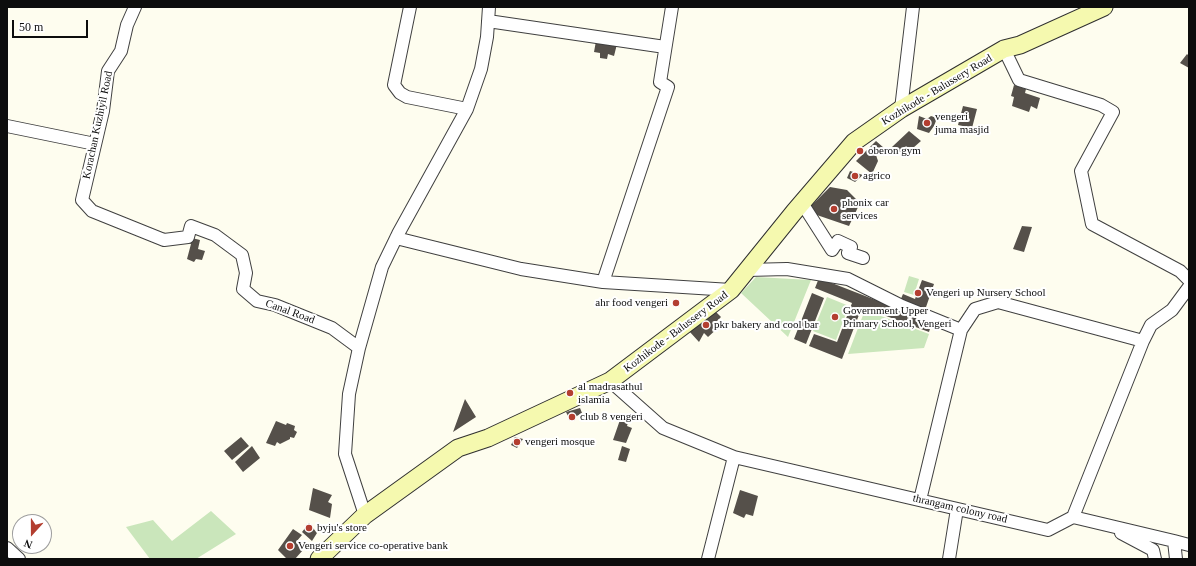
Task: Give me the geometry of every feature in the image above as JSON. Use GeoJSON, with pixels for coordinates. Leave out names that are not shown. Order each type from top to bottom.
{"type":"FeatureCollection","features":[{"type":"Feature","properties":{"kind":"main road","name":"Kozhikode - Balussery Road"},"geometry":{"type":"LineString","coordinates":[[319,559],[364,515],[458,448],[488,438],[610,381],[731,290],[854,142],[901,109],[1004,49],[1020,45],[1104,7]]}},
{"type":"Feature","properties":{"kind":"street","name":"Korachan Kuzhiyil Road"},"geometry":{"type":"LineString","coordinates":[[82,200],[103,111],[108,71],[121,51],[127,25],[135,7]]}},
{"type":"Feature","properties":{"kind":"street"},"geometry":{"type":"LineString","coordinates":[[410,7],[394,85],[400,93],[407,97],[467,109]]}},
{"type":"Feature","properties":{"kind":"street"},"geometry":{"type":"LineString","coordinates":[[364,515],[345,454],[349,394],[359,348],[382,267],[396,238],[467,109],[481,69],[488,21],[488,7]]}},
{"type":"Feature","properties":{"kind":"street"},"geometry":{"type":"LineString","coordinates":[[603,282],[668,88],[660,82],[672,7]]}},
{"type":"Feature","properties":{"kind":"street"},"geometry":{"type":"LineString","coordinates":[[901,109],[913,7]]}},
{"type":"Feature","properties":{"kind":"street"},"geometry":{"type":"LineString","coordinates":[[488,21],[665,47]]}},
{"type":"Feature","properties":{"kind":"street"},"geometry":{"type":"LineString","coordinates":[[1004,49],[1020,80],[1101,105],[1113,112],[1081,171],[1092,224],[1180,271],[1189,280]]}},
{"type":"Feature","properties":{"kind":"street"},"geometry":{"type":"LineString","coordinates":[[7,126],[95,144]]}},
{"type":"Feature","properties":{"kind":"street","name":"Canal Road"},"geometry":{"type":"LineString","coordinates":[[82,200],[92,211],[164,240],[188,237],[191,226],[215,235],[242,255],[246,273],[243,288],[257,301],[282,308],[332,328],[359,348]]}},
{"type":"Feature","properties":{"kind":"street"},"geometry":{"type":"LineString","coordinates":[[802,203],[832,250],[838,241],[851,247],[848,253],[863,258]]}},
{"type":"Feature","properties":{"kind":"street"},"geometry":{"type":"LineString","coordinates":[[396,238],[521,270],[603,282],[731,290]]}},
{"type":"Feature","properties":{"kind":"street"},"geometry":{"type":"LineString","coordinates":[[747,270],[786,269],[848,279],[902,306],[961,330]]}},
{"type":"Feature","properties":{"kind":"street"},"geometry":{"type":"LineString","coordinates":[[1189,287],[1172,310],[1151,325],[1143,341],[1073,517],[1189,546]]}},
{"type":"Feature","properties":{"kind":"street"},"geometry":{"type":"LineString","coordinates":[[920,500],[961,330],[974,309],[998,302],[1143,341]]}},
{"type":"Feature","properties":{"kind":"street","name":"thrangam colony road"},"geometry":{"type":"LineString","coordinates":[[610,381],[663,428],[734,457],[1048,530],[1073,517]]}},
{"type":"Feature","properties":{"kind":"street"},"geometry":{"type":"LineString","coordinates":[[708,559],[734,457]]}},
{"type":"Feature","properties":{"kind":"street"},"geometry":{"type":"LineString","coordinates":[[950,559],[957,509]]}},
{"type":"Feature","properties":{"kind":"street"},"geometry":{"type":"LineString","coordinates":[[1108,525],[1153,550],[1155,559]]}},
{"type":"Feature","properties":{"kind":"street"},"geometry":{"type":"LineString","coordinates":[[1174,542],[1176,559]]}},
{"type":"Feature","properties":{"kind":"street"},"geometry":{"type":"LineString","coordinates":[[7,548],[18,559]]}},
{"type":"Feature","properties":{"kind":"green space"},"geometry":{"type":"Polygon","coordinates":[[[909,276],[919,279],[914,295],[904,292],[909,276]]]}},
{"type":"Feature","properties":{"kind":"green space"},"geometry":{"type":"Polygon","coordinates":[[[756,277],[811,280],[788,337],[741,293],[756,277]]]}},
{"type":"Feature","properties":{"kind":"green space"},"geometry":{"type":"Polygon","coordinates":[[[827,297],[849,306],[836,340],[813,331],[827,297]]]}},
{"type":"Feature","properties":{"kind":"green space"},"geometry":{"type":"Polygon","coordinates":[[[865,310],[929,334],[924,348],[848,354],[865,310]]]}},
{"type":"Feature","properties":{"kind":"green space"},"geometry":{"type":"Polygon","coordinates":[[[211,511],[236,534],[196,559],[150,559],[126,527],[153,520],[172,541],[211,511]]]}},
{"type":"Feature","properties":{"kind":"building"},"geometry":{"type":"Polygon","coordinates":[[[596,41],[617,44],[614,56],[608,54],[607,59],[600,58],[600,53],[594,52],[596,41]]]}},
{"type":"Feature","properties":{"kind":"building"},"geometry":{"type":"Polygon","coordinates":[[[1187,54],[1189,56],[1189,68],[1180,63],[1187,54]]]}},
{"type":"Feature","properties":{"kind":"building"},"geometry":{"type":"Polygon","coordinates":[[[1014,85],[1026,89],[1025,93],[1040,98],[1037,109],[1031,106],[1029,112],[1012,106],[1014,97],[1011,96],[1014,85]]]}},
{"type":"Feature","properties":{"kind":"building"},"geometry":{"type":"Polygon","coordinates":[[[963,106],[977,109],[972,128],[958,125],[963,106]]]}},
{"type":"Feature","properties":{"kind":"building","name":"vengeri juma masjid"},"geometry":{"type":"Polygon","coordinates":[[[919,116],[927,119],[931,116],[937,118],[929,133],[917,129],[919,116]]]}},
{"type":"Feature","properties":{"kind":"building"},"geometry":{"type":"Polygon","coordinates":[[[909,131],[921,141],[905,155],[892,147],[909,131]]]}},
{"type":"Feature","properties":{"kind":"building"},"geometry":{"type":"Polygon","coordinates":[[[876,141],[884,148],[876,155],[878,161],[872,174],[856,161],[876,141]]]}},
{"type":"Feature","properties":{"kind":"building","name":"agrico"},"geometry":{"type":"Polygon","coordinates":[[[850,171],[863,175],[855,182],[847,178],[850,171]]]}},
{"type":"Feature","properties":{"kind":"building","name":"phonix car services"},"geometry":{"type":"Polygon","coordinates":[[[830,187],[847,190],[860,203],[849,226],[811,213],[812,205],[830,187]]]}},
{"type":"Feature","properties":{"kind":"building"},"geometry":{"type":"Polygon","coordinates":[[[1022,226],[1032,227],[1024,252],[1013,249],[1022,226]]]}},
{"type":"Feature","properties":{"kind":"building"},"geometry":{"type":"Polygon","coordinates":[[[188,237],[200,240],[198,249],[205,251],[202,260],[196,259],[194,262],[187,259],[191,244],[187,243],[188,237]]]}},
{"type":"Feature","properties":{"kind":"building"},"geometry":{"type":"Polygon","coordinates":[[[819,278],[932,322],[929,332],[862,307],[842,359],[809,346],[814,334],[837,342],[852,303],[815,288],[819,278]]]}},
{"type":"Feature","properties":{"kind":"building"},"geometry":{"type":"Polygon","coordinates":[[[922,280],[934,284],[925,310],[900,301],[903,294],[915,299],[922,280]]]}},
{"type":"Feature","properties":{"kind":"building"},"geometry":{"type":"Polygon","coordinates":[[[812,293],[824,298],[806,344],[794,339],[812,293]]]}},
{"type":"Feature","properties":{"kind":"building","name":"pkr bakery and cool bar"},"geometry":{"type":"Polygon","coordinates":[[[713,309],[721,317],[715,323],[719,327],[708,337],[704,333],[699,342],[689,331],[713,309]]]}},
{"type":"Feature","properties":{"kind":"building"},"geometry":{"type":"Polygon","coordinates":[[[465,399],[476,417],[453,432],[465,399]]]}},
{"type":"Feature","properties":{"kind":"building","name":"club 8 vengeri"},"geometry":{"type":"Polygon","coordinates":[[[580,408],[582,413],[570,420],[566,412],[580,408]]]}},
{"type":"Feature","properties":{"kind":"building"},"geometry":{"type":"Polygon","coordinates":[[[621,417],[629,419],[627,426],[632,428],[626,443],[613,440],[621,417]]]}},
{"type":"Feature","properties":{"kind":"building"},"geometry":{"type":"Polygon","coordinates":[[[276,421],[286,425],[287,423],[295,426],[294,430],[297,432],[294,438],[290,437],[290,439],[280,444],[277,442],[275,446],[266,443],[276,421]]]}},
{"type":"Feature","properties":{"kind":"building"},"geometry":{"type":"Polygon","coordinates":[[[241,437],[249,446],[232,460],[224,451],[241,437]]]}},
{"type":"Feature","properties":{"kind":"building","name":"vengeri mosque"},"geometry":{"type":"Polygon","coordinates":[[[515,437],[523,439],[517,448],[511,445],[515,437]]]}},
{"type":"Feature","properties":{"kind":"building"},"geometry":{"type":"Polygon","coordinates":[[[252,446],[260,458],[243,472],[235,462],[252,446]]]}},
{"type":"Feature","properties":{"kind":"building"},"geometry":{"type":"Polygon","coordinates":[[[622,446],[630,449],[626,462],[618,460],[622,446]]]}},
{"type":"Feature","properties":{"kind":"building"},"geometry":{"type":"Polygon","coordinates":[[[313,488],[332,495],[328,502],[332,504],[330,518],[309,510],[313,488]]]}},
{"type":"Feature","properties":{"kind":"building"},"geometry":{"type":"Polygon","coordinates":[[[740,490],[758,496],[753,516],[746,514],[744,518],[733,513],[740,490]]]}},
{"type":"Feature","properties":{"kind":"building","name":"byju's store"},"geometry":{"type":"Polygon","coordinates":[[[309,523],[317,533],[312,541],[302,532],[309,523]]]}},
{"type":"Feature","properties":{"kind":"building","name":"Vengeri service co-operative bank"},"geometry":{"type":"Polygon","coordinates":[[[293,529],[302,535],[296,542],[303,550],[295,559],[287,559],[278,550],[293,529]]]}},
{"type":"Feature","properties":{"kind":"place","name":"vengeri juma masjid"},"geometry":{"type":"Point","coordinates":[927,123]}},
{"type":"Feature","properties":{"kind":"place","name":"oberon gym"},"geometry":{"type":"Point","coordinates":[860,151]}},
{"type":"Feature","properties":{"kind":"place","name":"agrico"},"geometry":{"type":"Point","coordinates":[855,176]}},
{"type":"Feature","properties":{"kind":"place","name":"phonix car services"},"geometry":{"type":"Point","coordinates":[834,209]}},
{"type":"Feature","properties":{"kind":"place","name":"Vengeri up Nursery School"},"geometry":{"type":"Point","coordinates":[918,293]}},
{"type":"Feature","properties":{"kind":"place","name":"ahr food vengeri"},"geometry":{"type":"Point","coordinates":[676,303]}},
{"type":"Feature","properties":{"kind":"place","name":"Government Upper Primary School, Vengeri"},"geometry":{"type":"Point","coordinates":[835,317]}},
{"type":"Feature","properties":{"kind":"place","name":"pkr bakery and cool bar"},"geometry":{"type":"Point","coordinates":[706,325]}},
{"type":"Feature","properties":{"kind":"place","name":"al madrasathul islamia"},"geometry":{"type":"Point","coordinates":[570,393]}},
{"type":"Feature","properties":{"kind":"place","name":"club 8 vengeri"},"geometry":{"type":"Point","coordinates":[572,417]}},
{"type":"Feature","properties":{"kind":"place","name":"vengeri mosque"},"geometry":{"type":"Point","coordinates":[517,442]}},
{"type":"Feature","properties":{"kind":"place","name":"byju's store"},"geometry":{"type":"Point","coordinates":[309,528]}},
{"type":"Feature","properties":{"kind":"place","name":"Vengeri service co-operative bank"},"geometry":{"type":"Point","coordinates":[290,546]}}]}
